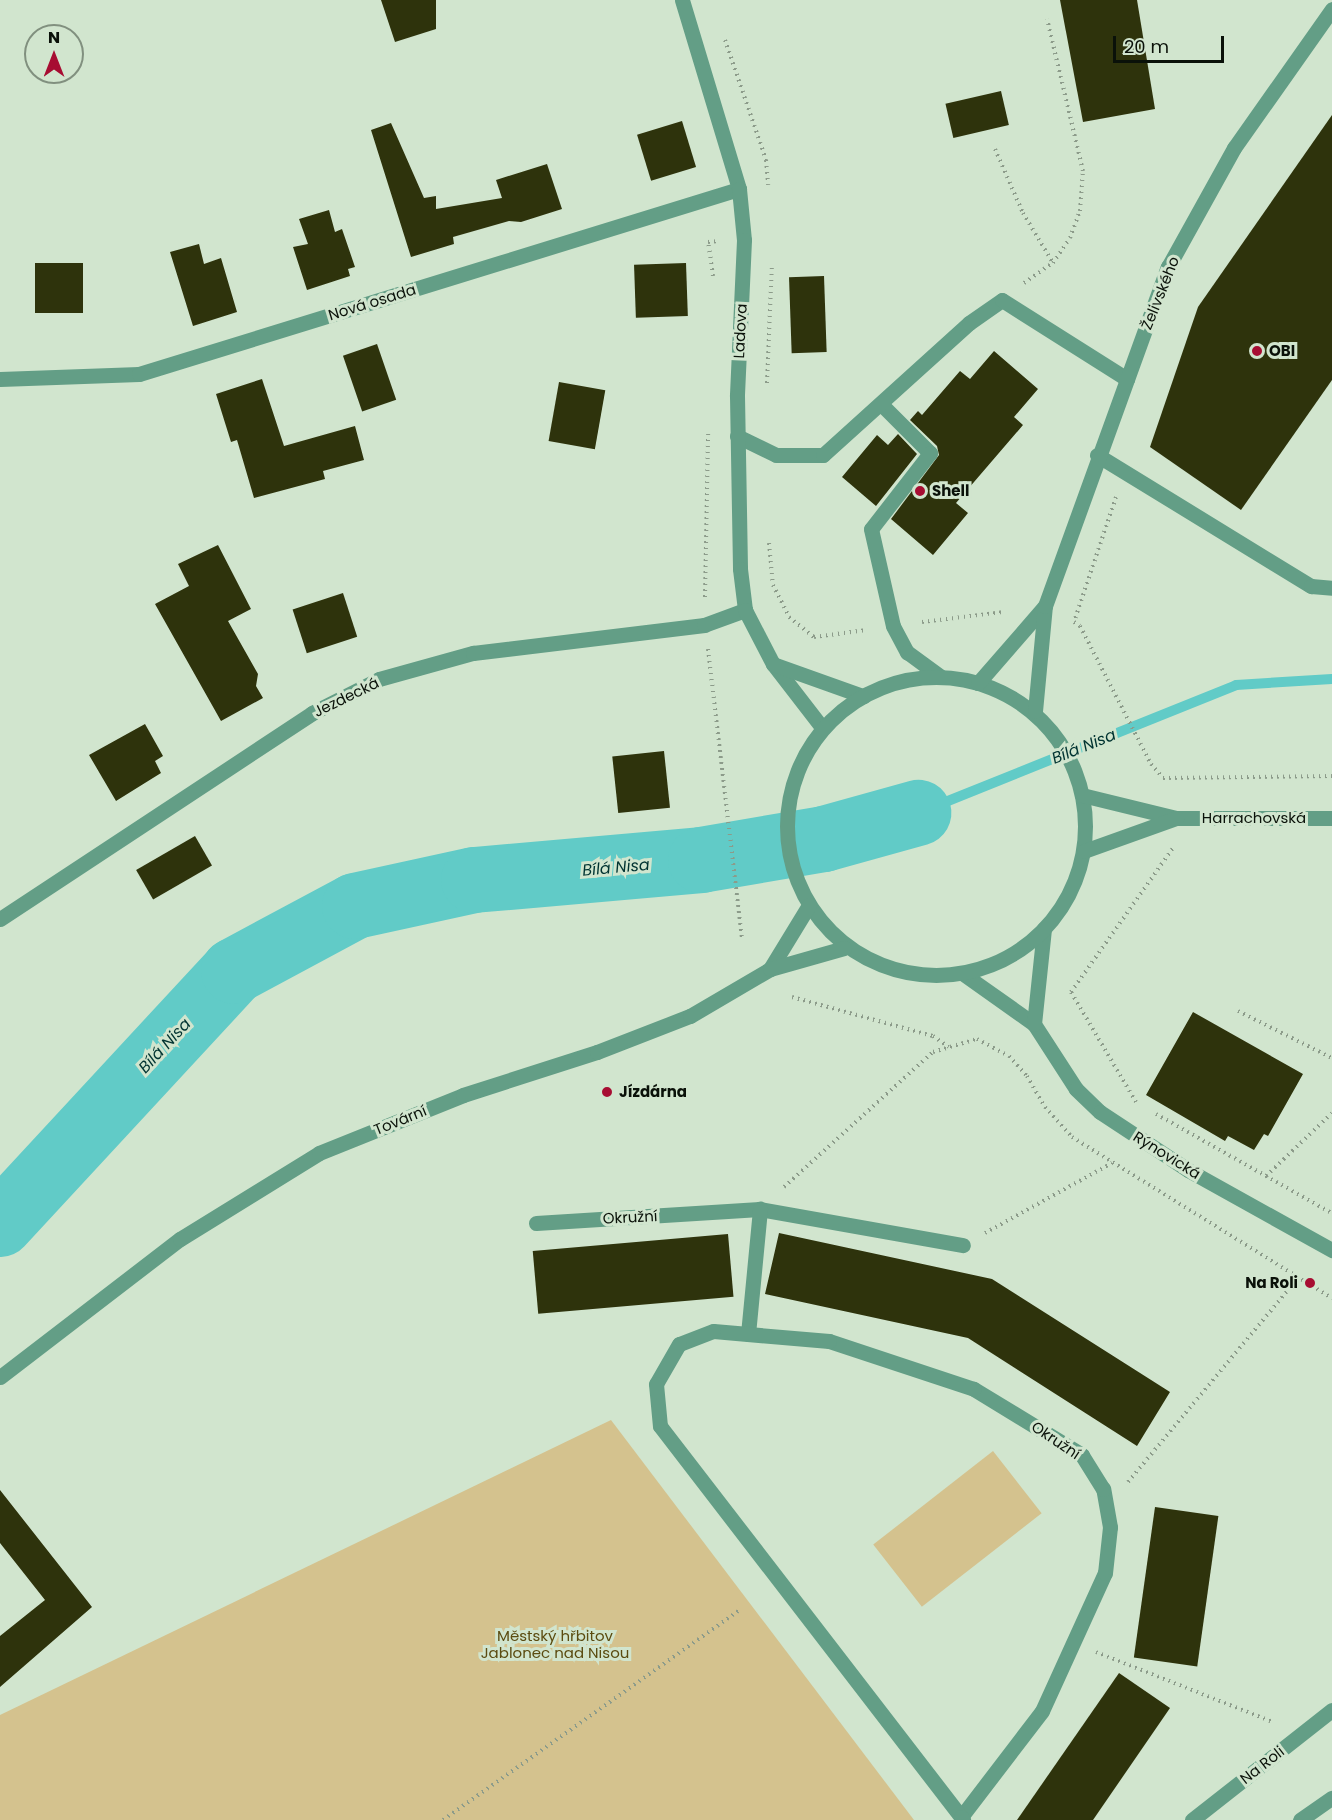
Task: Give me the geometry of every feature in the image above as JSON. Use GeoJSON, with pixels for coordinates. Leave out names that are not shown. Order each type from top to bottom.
{"type":"FeatureCollection","features":[{"type":"Feature","properties":{"kind":"street","name":"Ladova"},"geometry":{"type":"LineString","coordinates":[[682,0],[739,189],[744,240],[737,436],[739,557],[745,610],[773,664],[821,726]]}},
{"type":"Feature","properties":{"kind":"street","name":"Želivského"},"geometry":{"type":"LineString","coordinates":[[1035,711],[1045,606],[1098,454],[1168,267],[1228,158],[1332,9]]}},
{"type":"Feature","properties":{"kind":"street","name":"Nová osada"},"geometry":{"type":"LineString","coordinates":[[0,379],[139,374],[739,189]]}},
{"type":"Feature","properties":{"kind":"street"},"geometry":{"type":"LineString","coordinates":[[737,436],[776,455],[823,455],[882,405],[969,323],[1002,300],[1127,379]]}},
{"type":"Feature","properties":{"kind":"street"},"geometry":{"type":"LineString","coordinates":[[882,405],[930,453],[871,529],[892,626],[907,652],[941,677]]}},
{"type":"Feature","properties":{"kind":"street"},"geometry":{"type":"LineString","coordinates":[[1098,454],[1311,586],[1332,588]]}},
{"type":"Feature","properties":{"kind":"street","name":"Želivského"},"geometry":{"type":"LineString","coordinates":[[978,683],[1045,606]]}},
{"type":"Feature","properties":{"kind":"street","name":"Jezdecká"},"geometry":{"type":"LineString","coordinates":[[0,919],[312,713],[379,679],[472,653],[704,625],[745,610]]}},
{"type":"Feature","properties":{"kind":"street"},"geometry":{"type":"LineString","coordinates":[[773,664],[863,696]]}},
{"type":"Feature","properties":{"kind":"street"},"geometry":{"type":"LineString","coordinates":[[941,677],[978,683],[1035,711],[1069,758],[1082,795],[1084,851],[1067,897],[1044,929],[1022,948],[962,973],[926,975],[890,968],[844,948],[810,905],[795,876],[787,816],[794,781],[821,726],[863,696],[901,681],[941,677]]}},
{"type":"Feature","properties":{"kind":"street","name":"Harrachovská"},"geometry":{"type":"LineString","coordinates":[[1082,795],[1176,818],[1332,818]]}},
{"type":"Feature","properties":{"kind":"street","name":"Harrachovská"},"geometry":{"type":"LineString","coordinates":[[1084,851],[1176,818]]}},
{"type":"Feature","properties":{"kind":"street"},"geometry":{"type":"LineString","coordinates":[[770,969],[810,905]]}},
{"type":"Feature","properties":{"kind":"street"},"geometry":{"type":"LineString","coordinates":[[1034,1024],[1044,929]]}},
{"type":"Feature","properties":{"kind":"street","name":"Tovární"},"geometry":{"type":"LineString","coordinates":[[0,1377],[180,1239],[319,1153],[463,1095],[597,1052],[690,1016],[770,969],[844,948]]}},
{"type":"Feature","properties":{"kind":"street","name":"Rýnovická"},"geometry":{"type":"LineString","coordinates":[[962,973],[1034,1024],[1076,1089],[1100,1112],[1188,1170],[1248,1200],[1332,1250]]}},
{"type":"Feature","properties":{"kind":"street"},"geometry":{"type":"LineString","coordinates":[[748,1334],[760,1209]]}},
{"type":"Feature","properties":{"kind":"street","name":"Okružní"},"geometry":{"type":"LineString","coordinates":[[536,1223],[760,1209],[963,1245]]}},
{"type":"Feature","properties":{"kind":"street","name":"Okružní"},"geometry":{"type":"LineString","coordinates":[[713,1331],[748,1334],[830,1341],[974,1389],[1082,1455],[1103,1489],[1110,1527],[1105,1573],[1042,1711],[962,1819],[660,1426],[656,1384],[679,1344],[713,1331]]}},
{"type":"Feature","properties":{"kind":"street","name":"Na Roli"},"geometry":{"type":"LineString","coordinates":[[1192,1820],[1332,1710]]}},
{"type":"Feature","properties":{"kind":"street"},"geometry":{"type":"LineString","coordinates":[[1300,1820],[1332,1798]]}},
{"type":"Feature","properties":{"kind":"path"},"geometry":{"type":"LineString","coordinates":[[1002,300],[1053,262],[1070,238],[1080,211],[1083,171],[1047,19]]}},
{"type":"Feature","properties":{"kind":"path"},"geometry":{"type":"LineString","coordinates":[[995,149],[1023,213],[1053,262]]}},
{"type":"Feature","properties":{"kind":"path"},"geometry":{"type":"LineString","coordinates":[[814,637],[1017,610]]}},
{"type":"Feature","properties":{"kind":"path"},"geometry":{"type":"LineString","coordinates":[[1074,622],[1080,626],[1151,764],[1163,778],[1332,776]]}},
{"type":"Feature","properties":{"kind":"path"},"geometry":{"type":"LineString","coordinates":[[704,625],[742,940]]}},
{"type":"Feature","properties":{"kind":"path"},"geometry":{"type":"LineString","coordinates":[[1176,818],[1175,845],[1071,992],[1137,1103],[1332,1213]]}},
{"type":"Feature","properties":{"kind":"path"},"geometry":{"type":"LineString","coordinates":[[792,997],[933,1036],[949,1047]]}},
{"type":"Feature","properties":{"kind":"path"},"geometry":{"type":"LineString","coordinates":[[1238,1011],[1332,1058]]}},
{"type":"Feature","properties":{"kind":"path"},"geometry":{"type":"LineString","coordinates":[[760,1209],[933,1052],[977,1039],[1009,1056],[1027,1076],[1045,1107],[1072,1137],[1297,1280],[1332,1298]]}},
{"type":"Feature","properties":{"kind":"path"},"geometry":{"type":"LineString","coordinates":[[1248,1200],[1266,1176],[1332,1113]]}},
{"type":"Feature","properties":{"kind":"path"},"geometry":{"type":"LineString","coordinates":[[963,1245],[1113,1163]]}},
{"type":"Feature","properties":{"kind":"path"},"geometry":{"type":"LineString","coordinates":[[1107,1507],[1297,1280]]}},
{"type":"Feature","properties":{"kind":"path"},"geometry":{"type":"LineString","coordinates":[[443,1820],[741,1609]]}},
{"type":"Feature","properties":{"kind":"path"},"geometry":{"type":"LineString","coordinates":[[1073,1642],[1302,1734]]}},
{"type":"Feature","properties":{"kind":"green space","name":"Městský hřbitov Jablonec nad Nisou"},"geometry":{"type":"Polygon","coordinates":[[[611,1420],[914,1820],[0,1820],[0,1715],[611,1420]]]}},
{"type":"Feature","properties":{"kind":"green space"},"geometry":{"type":"Polygon","coordinates":[[[993,1451],[1042,1513],[922,1607],[873,1545],[993,1451]]]}},
{"type":"Feature","properties":{"kind":"building"},"geometry":{"type":"Polygon","coordinates":[[[381,0],[436,0],[436,29],[395,42],[381,0]]]}},
{"type":"Feature","properties":{"kind":"building"},"geometry":{"type":"Polygon","coordinates":[[[1060,0],[1137,0],[1155,109],[1083,122],[1060,0]]]}},
{"type":"Feature","properties":{"kind":"building"},"geometry":{"type":"Polygon","coordinates":[[[1001,91],[1009,125],[953,138],[945,104],[1001,91]]]}},
{"type":"Feature","properties":{"kind":"building","name":"OBI"},"geometry":{"type":"Polygon","coordinates":[[[1332,115],[1332,380],[1241,510],[1150,447],[1198,307],[1332,115]]]}},
{"type":"Feature","properties":{"kind":"building"},"geometry":{"type":"Polygon","coordinates":[[[682,121],[696,167],[651,181],[637,135],[682,121]]]}},
{"type":"Feature","properties":{"kind":"building"},"geometry":{"type":"Polygon","coordinates":[[[391,123],[424,198],[436,196],[436,209],[502,198],[496,180],[547,164],[562,209],[521,222],[509,221],[453,237],[454,244],[411,257],[371,130],[391,123]]]}},
{"type":"Feature","properties":{"kind":"building"},"geometry":{"type":"Polygon","coordinates":[[[329,210],[335,232],[342,229],[355,267],[348,269],[350,276],[307,290],[293,247],[308,244],[299,219],[329,210]]]}},
{"type":"Feature","properties":{"kind":"building"},"geometry":{"type":"Polygon","coordinates":[[[199,244],[204,264],[221,258],[237,312],[193,326],[170,252],[199,244]]]}},
{"type":"Feature","properties":{"kind":"building"},"geometry":{"type":"Polygon","coordinates":[[[35,263],[83,263],[83,313],[35,313],[35,263]]]}},
{"type":"Feature","properties":{"kind":"building"},"geometry":{"type":"Polygon","coordinates":[[[686,263],[688,316],[636,318],[634,265],[686,263]]]}},
{"type":"Feature","properties":{"kind":"building"},"geometry":{"type":"Polygon","coordinates":[[[824,276],[827,352],[792,353],[789,277],[824,276]]]}},
{"type":"Feature","properties":{"kind":"building"},"geometry":{"type":"Polygon","coordinates":[[[377,344],[396,400],[362,412],[343,356],[377,344]]]}},
{"type":"Feature","properties":{"kind":"building"},"geometry":{"type":"Polygon","coordinates":[[[994,351],[1038,389],[1014,417],[1023,425],[956,503],[968,513],[933,555],[891,519],[939,455],[937,446],[910,420],[918,411],[922,415],[960,371],[970,379],[994,351]]]}},
{"type":"Feature","properties":{"kind":"building"},"geometry":{"type":"Polygon","coordinates":[[[262,379],[284,446],[355,426],[364,460],[323,471],[325,479],[254,498],[237,440],[231,442],[216,394],[262,379]]]}},
{"type":"Feature","properties":{"kind":"building"},"geometry":{"type":"Polygon","coordinates":[[[559,382],[605,390],[595,449],[549,441],[559,382]]]}},
{"type":"Feature","properties":{"kind":"building"},"geometry":{"type":"Polygon","coordinates":[[[898,434],[917,454],[876,506],[842,477],[877,435],[888,445],[898,434]]]}},
{"type":"Feature","properties":{"kind":"building"},"geometry":{"type":"Polygon","coordinates":[[[218,545],[251,609],[228,621],[258,674],[256,686],[263,698],[221,721],[155,604],[189,586],[178,564],[218,545]]]}},
{"type":"Feature","properties":{"kind":"building"},"geometry":{"type":"Polygon","coordinates":[[[343,593],[357,637],[307,653],[293,609],[343,593]]]}},
{"type":"Feature","properties":{"kind":"building"},"geometry":{"type":"Polygon","coordinates":[[[145,724],[163,756],[155,761],[161,773],[116,801],[89,755],[145,724]]]}},
{"type":"Feature","properties":{"kind":"building"},"geometry":{"type":"Polygon","coordinates":[[[664,751],[670,808],[618,813],[612,756],[664,751]]]}},
{"type":"Feature","properties":{"kind":"building"},"geometry":{"type":"Polygon","coordinates":[[[195,836],[212,865],[153,899],[136,870],[195,836]]]}},
{"type":"Feature","properties":{"kind":"building"},"geometry":{"type":"Polygon","coordinates":[[[1193,1012],[1303,1074],[1268,1136],[1264,1134],[1254,1150],[1228,1136],[1225,1141],[1146,1095],[1193,1012]]]}},
{"type":"Feature","properties":{"kind":"building"},"geometry":{"type":"Polygon","coordinates":[[[779,1233],[992,1279],[1170,1392],[1137,1446],[968,1338],[765,1294],[779,1233]]]}},
{"type":"Feature","properties":{"kind":"building"},"geometry":{"type":"Polygon","coordinates":[[[728,1234],[733,1297],[538,1314],[533,1251],[728,1234]]]}},
{"type":"Feature","properties":{"kind":"building"},"geometry":{"type":"Polygon","coordinates":[[[0,1490],[92,1607],[0,1687],[0,1636],[45,1600],[0,1543],[0,1490]]]}},
{"type":"Feature","properties":{"kind":"building"},"geometry":{"type":"Polygon","coordinates":[[[1155,1507],[1218,1516],[1197,1666],[1134,1658],[1155,1507]]]}},
{"type":"Feature","properties":{"kind":"building"},"geometry":{"type":"Polygon","coordinates":[[[1119,1673],[1170,1708],[1093,1820],[1017,1820],[1119,1673]]]}},
{"type":"Feature","properties":{"kind":"waterway","name":"Bílá Nisa"},"geometry":{"type":"LineString","coordinates":[[918,813],[1236,685],[1332,679]]}},
{"type":"Feature","properties":{"kind":"waterway","name":"Bílá Nisa"},"geometry":{"type":"LineString","coordinates":[[0,1224],[234,971],[355,906],[474,880],[701,860],[824,839],[918,813]]}},
{"type":"Feature","properties":{"kind":"place","name":"OBI"},"geometry":{"type":"Point","coordinates":[1257,351]}},
{"type":"Feature","properties":{"kind":"place","name":"Shell"},"geometry":{"type":"Point","coordinates":[920,491]}},
{"type":"Feature","properties":{"kind":"place","name":"Jízdárna"},"geometry":{"type":"Point","coordinates":[607,1092]}},
{"type":"Feature","properties":{"kind":"place","name":"Na Roli"},"geometry":{"type":"Point","coordinates":[1310,1283]}}]}
